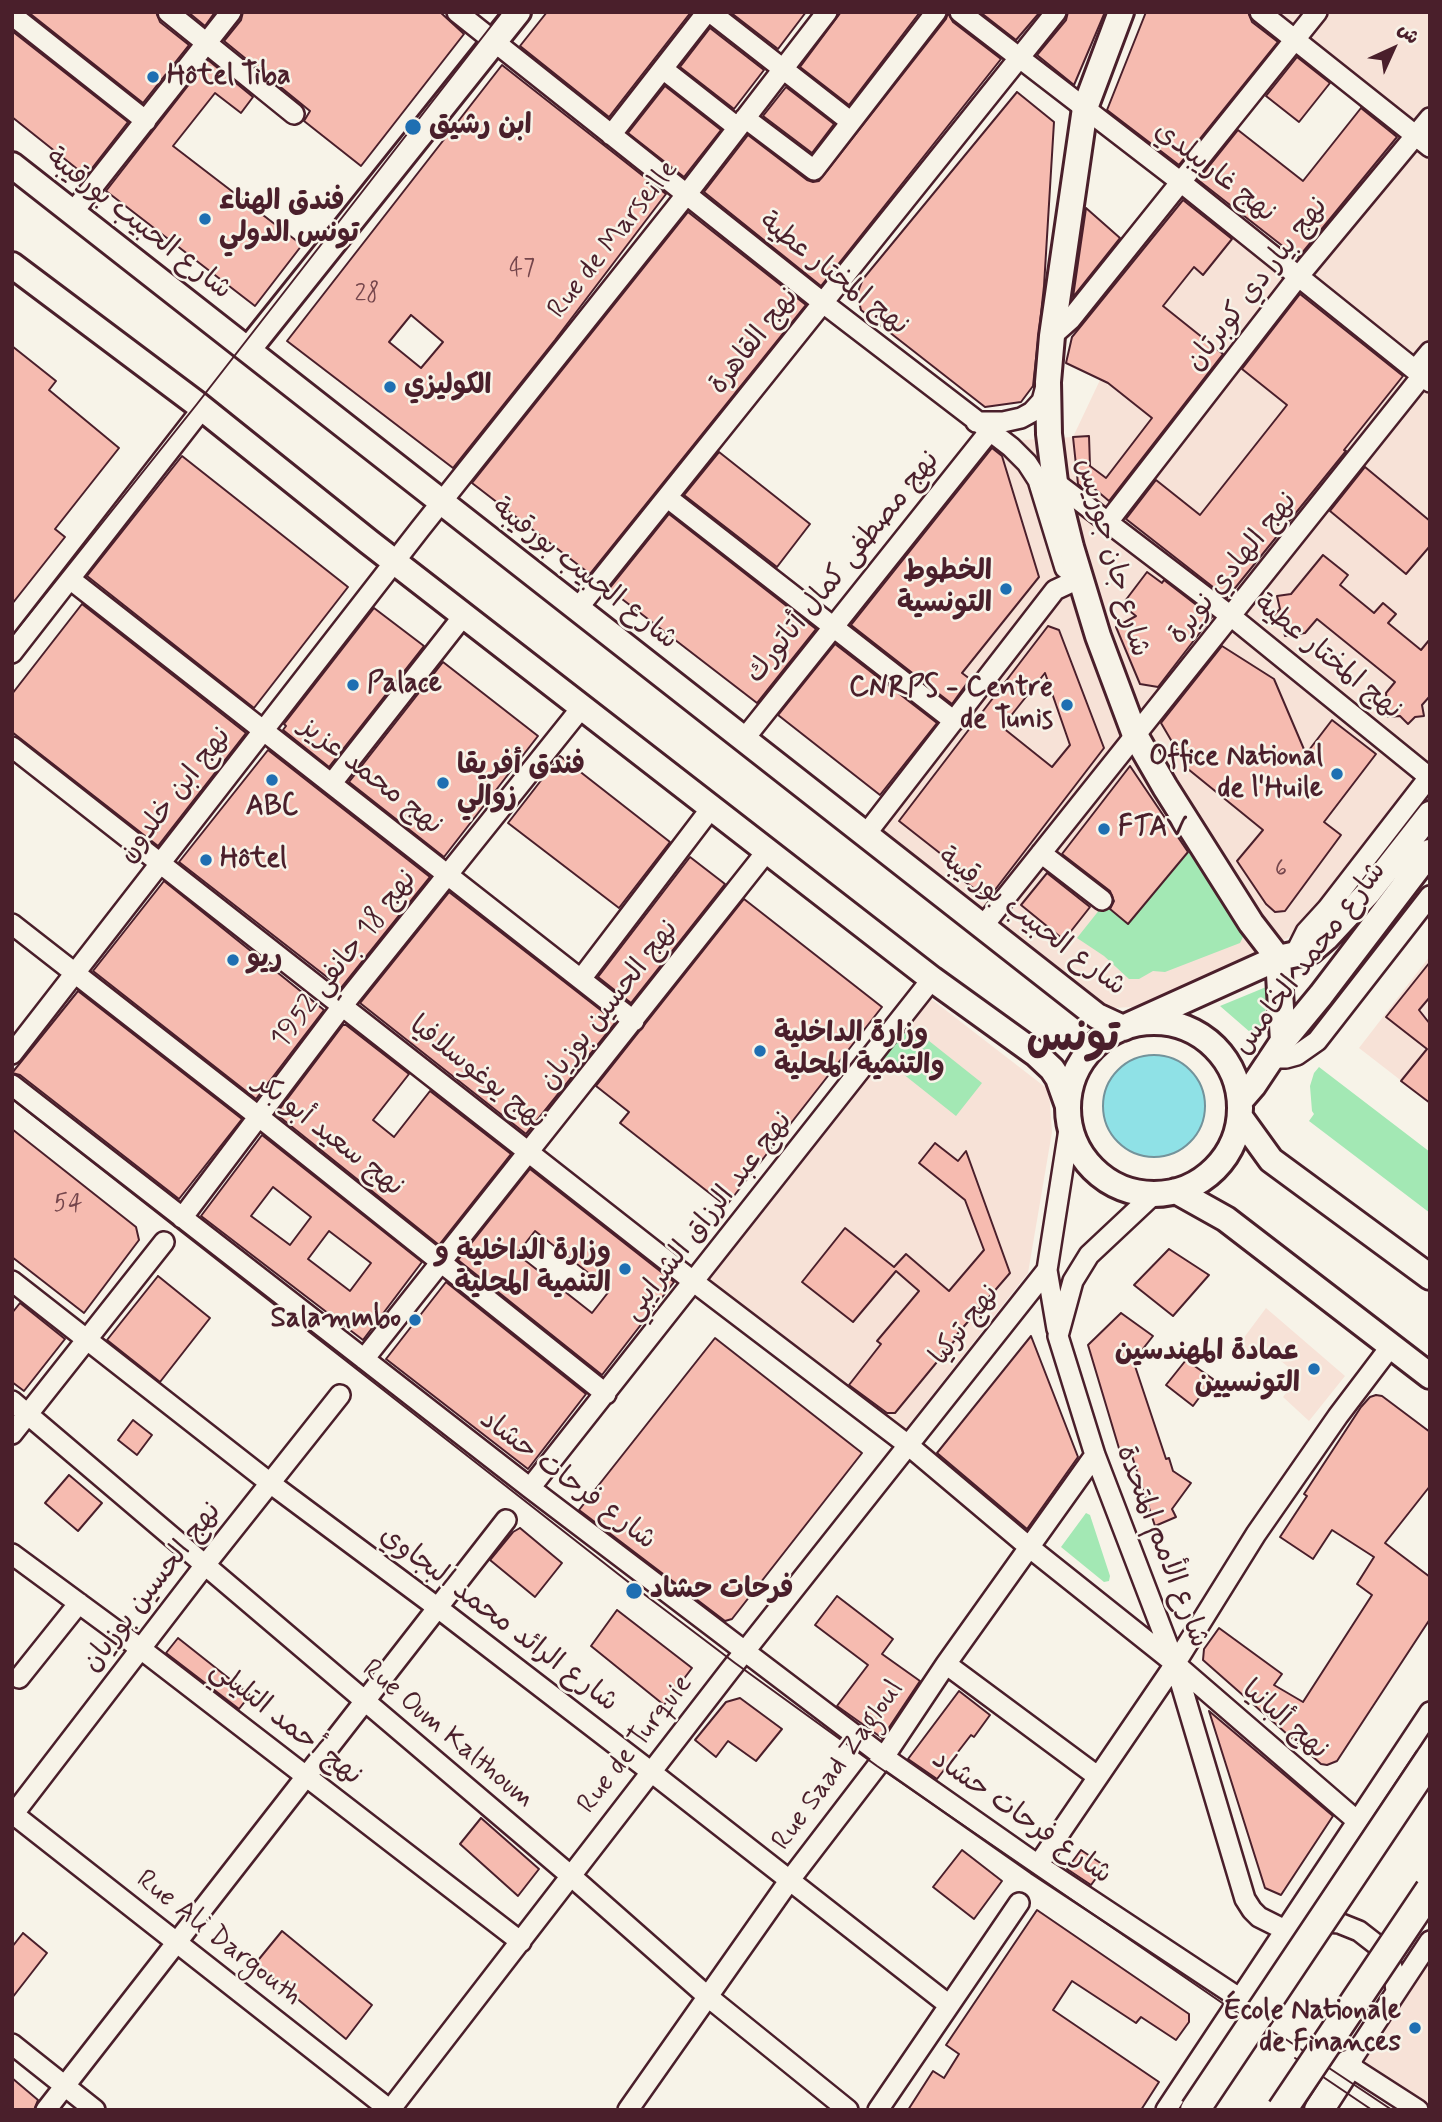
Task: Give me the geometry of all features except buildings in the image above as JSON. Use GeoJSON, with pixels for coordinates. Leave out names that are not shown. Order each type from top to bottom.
{"type":"FeatureCollection","features":[{"type":"Feature","properties":{"kind":"highway"},"geometry":{"type":"LineString","coordinates":[[1195,2110],[1430,1759]]}},
{"type":"Feature","properties":{"kind":"highway"},"geometry":{"type":"LineString","coordinates":[[1282,2110],[1430,1890]]}},
{"type":"Feature","properties":{"kind":"highway"},"geometry":{"type":"LineString","coordinates":[[1319,2110],[1349,2065]]}},
{"type":"Feature","properties":{"kind":"main road"},"geometry":{"type":"LineString","coordinates":[[248,350],[518,12]]}},
{"type":"Feature","properties":{"kind":"main road","name":"شارع جان جوريس"},"geometry":{"type":"LineString","coordinates":[[1121,12],[1085,108],[1052,335],[1048,382],[1049,434],[1055,482],[1098,636],[1135,735],[1251,923],[1286,957]]}},
{"type":"Feature","properties":{"kind":"main road","name":"شارع الحبيب بورقيبة"},"geometry":{"type":"LineString","coordinates":[[12,164],[1097,1016],[1123,1028]]}},
{"type":"Feature","properties":{"kind":"main road"},"geometry":{"type":"LineString","coordinates":[[16,276],[202,409],[390,568],[464,615],[932,979],[1048,1065],[1058,1078],[1074,1139],[1093,1167],[1121,1187],[1165,1192],[1226,1219],[1430,1376]]}},
{"type":"Feature","properties":{"kind":"main road","name":"شارع محمد الخامس"},"geometry":{"type":"LineString","coordinates":[[1123,1028],[1286,957],[1311,951],[1348,916],[1430,814]]}},
{"type":"Feature","properties":{"kind":"main road","name":"شارع محمد الخامس"},"geometry":{"type":"LineString","coordinates":[[1240,1109],[1277,1049],[1430,852]]}},
{"type":"Feature","properties":{"kind":"main road"},"geometry":{"type":"LineString","coordinates":[[1277,1049],[1286,957]]}},
{"type":"Feature","properties":{"kind":"main road"},"geometry":{"type":"LineString","coordinates":[[1069,1114],[1069,1096],[1079,1065],[1090,1051],[1114,1032],[1154,1022],[1170,1023],[1200,1035],[1223,1057],[1237,1086],[1240,1109],[1233,1142],[1219,1164],[1199,1181],[1165,1192]]}},
{"type":"Feature","properties":{"kind":"main road"},"geometry":{"type":"LineString","coordinates":[[1240,1109],[1271,1160],[1430,1277]]}},
{"type":"Feature","properties":{"kind":"street"},"geometry":{"type":"LineString","coordinates":[[168,12],[294,114]]}},
{"type":"Feature","properties":{"kind":"street"},"geometry":{"type":"LineString","coordinates":[[74,212],[230,12]]}},
{"type":"Feature","properties":{"kind":"street","name":"نهج المختار عطية"},"geometry":{"type":"LineString","coordinates":[[457,12],[1027,463],[1038,480],[1070,583],[1098,636]]}},
{"type":"Feature","properties":{"kind":"street"},"geometry":{"type":"LineString","coordinates":[[611,135],[709,12],[851,122]]}},
{"type":"Feature","properties":{"kind":"street","name":"Rue de Marseille"},"geometry":{"type":"LineString","coordinates":[[390,568],[686,195],[827,12]]}},
{"type":"Feature","properties":{"kind":"street"},"geometry":{"type":"LineString","coordinates":[[663,69],[814,170],[936,12]]}},
{"type":"Feature","properties":{"kind":"street","name":"نهج غاريبلدي"},"geometry":{"type":"LineString","coordinates":[[960,12],[1182,183],[1422,376]]}},
{"type":"Feature","properties":{"kind":"street","name":"نهج القاهرة"},"geometry":{"type":"LineString","coordinates":[[578,608],[1056,12]]}},
{"type":"Feature","properties":{"kind":"street"},"geometry":{"type":"LineString","coordinates":[[1260,12],[1422,142]]}},
{"type":"Feature","properties":{"kind":"street"},"geometry":{"type":"LineString","coordinates":[[1052,335],[1070,320],[1317,12]]}},
{"type":"Feature","properties":{"kind":"street"},"geometry":{"type":"LineString","coordinates":[[12,15],[146,121]]}},
{"type":"Feature","properties":{"kind":"street","name":"نهج بيار دي كوبرتان"},"geometry":{"type":"LineString","coordinates":[[1108,522],[1298,277],[1422,142],[1430,118]]}},
{"type":"Feature","properties":{"kind":"street","name":"نهج الهادي نويرة"},"geometry":{"type":"LineString","coordinates":[[983,926],[1422,376],[1430,352]]}},
{"type":"Feature","properties":{"kind":"street"},"geometry":{"type":"LineString","coordinates":[[982,427],[1021,418],[1032,412],[1042,401],[1048,382]]}},
{"type":"Feature","properties":{"kind":"street"},"geometry":{"type":"LineString","coordinates":[[12,653],[202,409]]}},
{"type":"Feature","properties":{"kind":"street","name":"نهج مصطفى كمال أتاتورك"},"geometry":{"type":"LineString","coordinates":[[744,738],[833,627],[982,427]]}},
{"type":"Feature","properties":{"kind":"street","name":"نهج المختار عطية"},"geometry":{"type":"LineString","coordinates":[[1055,482],[1232,617],[1430,776]]}},
{"type":"Feature","properties":{"kind":"street"},"geometry":{"type":"LineString","coordinates":[[668,498],[954,722]]}},
{"type":"Feature","properties":{"kind":"street","name":"نهج ابن خلدون"},"geometry":{"type":"LineString","coordinates":[[12,1054],[390,568]]}},
{"type":"Feature","properties":{"kind":"street","name":"نهج محمد عزيز"},"geometry":{"type":"LineString","coordinates":[[70,579],[634,1021]]}},
{"type":"Feature","properties":{"kind":"street"},"geometry":{"type":"LineString","coordinates":[[866,834],[1055,590],[1070,583]]}},
{"type":"Feature","properties":{"kind":"street"},"geometry":{"type":"LineString","coordinates":[[332,783],[464,615]]}},
{"type":"Feature","properties":{"kind":"street","name":"نهج 18 جانفي 1952"},"geometry":{"type":"LineString","coordinates":[[182,1218],[343,1005],[582,707]]}},
{"type":"Feature","properties":{"kind":"street","name":"نهج يوغوسلافيا"},"geometry":{"type":"LineString","coordinates":[[12,747],[694,1282],[908,1445],[1029,1547]]}},
{"type":"Feature","properties":{"kind":"street","name":"شارع محمد الخامس"},"geometry":{"type":"LineString","coordinates":[[1286,957],[1327,909],[1430,776]]}},
{"type":"Feature","properties":{"kind":"street"},"geometry":{"type":"LineString","coordinates":[[581,979],[712,807]]}},
{"type":"Feature","properties":{"kind":"street","name":"نهج الحسين بوزيان"},"geometry":{"type":"LineString","coordinates":[[367,1356],[767,850]]}},
{"type":"Feature","properties":{"kind":"street"},"geometry":{"type":"LineString","coordinates":[[1041,853],[1102,900]]}},
{"type":"Feature","properties":{"kind":"street"},"geometry":{"type":"LineString","coordinates":[[1277,1049],[1286,1058],[1297,1055],[1309,1048],[1326,1031],[1430,896]]}},
{"type":"Feature","properties":{"kind":"street","name":"نهج سعيد أبو بكر"},"geometry":{"type":"LineString","coordinates":[[12,924],[606,1394]]}},
{"type":"Feature","properties":{"kind":"street","name":"نهج عبد الرزاق الشرايبي"},"geometry":{"type":"LineString","coordinates":[[530,1488],[932,979]]}},
{"type":"Feature","properties":{"kind":"street","name":"شارع فرحات حشاد"},"geometry":{"type":"LineString","coordinates":[[12,1085],[182,1218],[367,1356],[530,1488],[884,1757],[1038,1865],[1239,1998]]}},
{"type":"Feature","properties":{"kind":"street"},"geometry":{"type":"LineString","coordinates":[[1047,1270],[1069,1114]]}},
{"type":"Feature","properties":{"kind":"street"},"geometry":{"type":"LineString","coordinates":[[1058,1336],[1073,1281],[1089,1255],[1165,1192]]}},
{"type":"Feature","properties":{"kind":"street"},"geometry":{"type":"LineString","coordinates":[[12,1434],[164,1242]]}},
{"type":"Feature","properties":{"kind":"street","name":"شارع الأمم المتحدة"},"geometry":{"type":"LineString","coordinates":[[1047,1270],[1058,1336],[1095,1455],[1175,1664],[1245,1899],[1259,1917],[1285,1930]]}},
{"type":"Feature","properties":{"kind":"street","name":"نهج تركيا"},"geometry":{"type":"LineString","coordinates":[[930,1418],[1047,1270]]}},
{"type":"Feature","properties":{"kind":"street","name":"شارع الرائد محمد البجاوي"},"geometry":{"type":"LineString","coordinates":[[12,1281],[270,1483],[650,1771],[949,2005]]}},
{"type":"Feature","properties":{"kind":"street"},"geometry":{"type":"LineString","coordinates":[[1038,1865],[1175,1664],[1264,1524],[1338,1416],[1391,1346]]}},
{"type":"Feature","properties":{"kind":"street","name":"نهج الحسين بوزيان"},"geometry":{"type":"LineString","coordinates":[[13,1815],[340,1395]]}},
{"type":"Feature","properties":{"kind":"street","name":"Rue Oum Kalthoum"},"geometry":{"type":"LineString","coordinates":[[12,1401],[707,1996],[848,2110]]}},
{"type":"Feature","properties":{"kind":"street","name":"Rue de Turquie"},"geometry":{"type":"LineString","coordinates":[[390,2110],[650,1771],[930,1418]]}},
{"type":"Feature","properties":{"kind":"street","name":"Rue Saad Zagloul"},"geometry":{"type":"LineString","coordinates":[[628,2110],[789,1881],[884,1757],[946,1664],[1095,1455]]}},
{"type":"Feature","properties":{"kind":"street"},"geometry":{"type":"LineString","coordinates":[[46,2110],[506,1520]]}},
{"type":"Feature","properties":{"kind":"street","name":"نهج ألبانيا"},"geometry":{"type":"LineString","coordinates":[[1029,1547],[1175,1664],[1356,1820]]}},
{"type":"Feature","properties":{"kind":"street","name":"نهج أحمد التليلي"},"geometry":{"type":"LineString","coordinates":[[12,1553],[521,1942]]}},
{"type":"Feature","properties":{"kind":"street"},"geometry":{"type":"LineString","coordinates":[[19,1678],[79,1603]]}},
{"type":"Feature","properties":{"kind":"street"},"geometry":{"type":"LineString","coordinates":[[946,1664],[1097,1776]]}},
{"type":"Feature","properties":{"kind":"street"},"geometry":{"type":"LineString","coordinates":[[1166,2110],[1430,1712]]}},
{"type":"Feature","properties":{"kind":"street","name":"Rue Ali Dargouth"},"geometry":{"type":"LineString","coordinates":[[13,1815],[390,2110]]}},
{"type":"Feature","properties":{"kind":"street"},"geometry":{"type":"LineString","coordinates":[[878,2110],[1019,1903]]}},
{"type":"Feature","properties":{"kind":"street"},"geometry":{"type":"LineString","coordinates":[[1285,1930],[1317,1921],[1339,1923],[1359,1931],[1377,1945],[1390,1962],[1396,1992]]}},
{"type":"Feature","properties":{"kind":"street"},"geometry":{"type":"LineString","coordinates":[[1418,2110],[1349,2065],[1430,1941]]}},
{"type":"Feature","properties":{"kind":"street"},"geometry":{"type":"LineString","coordinates":[[12,2044],[95,2110]]}},
{"type":"Feature","properties":{"kind":"shaded area"},"geometry":{"type":"Polygon","coordinates":[[[1273,12],[1430,12],[1430,761],[1306,926],[1248,963],[1133,1007],[1114,1008],[1096,1002],[879,834],[964,724],[841,627],[991,442],[1073,437],[1100,380],[1194,267],[1204,274],[1234,237],[1298,266],[1414,127],[1273,12]]]}},
{"type":"Feature","properties":{"kind":"shaded area"},"geometry":{"type":"Polygon","coordinates":[[[1430,956],[1430,1103],[1359,1048],[1430,956]]]}},
{"type":"Feature","properties":{"kind":"shaded area"},"geometry":{"type":"Polygon","coordinates":[[[930,998],[1049,1090],[1052,1132],[1028,1273],[903,1432],[708,1279],[930,998]]]}},
{"type":"Feature","properties":{"kind":"shaded area","name":"عمادة المهندسين التونسيين"},"geometry":{"type":"Polygon","coordinates":[[[1266,1308],[1345,1376],[1309,1421],[1283,1397],[1299,1376],[1263,1346],[1249,1362],[1234,1351],[1266,1308]]]}},
{"type":"Feature","properties":{"kind":"shaded area"},"geometry":{"type":"Polygon","coordinates":[[[1430,1931],[1430,2108],[1370,2074],[1373,2069],[1349,2053],[1430,1931]]]}},
{"type":"Feature","properties":{"kind":"green space"},"geometry":{"type":"Polygon","coordinates":[[[1189,852],[1244,935],[1240,943],[1165,972],[1153,971],[1139,979],[1129,979],[1104,956],[1077,938],[1104,904],[1128,924],[1189,852]]]}},
{"type":"Feature","properties":{"kind":"green space"},"geometry":{"type":"Polygon","coordinates":[[[1271,985],[1265,1013],[1258,1039],[1220,1006],[1271,985]]]}},
{"type":"Feature","properties":{"kind":"green space"},"geometry":{"type":"Polygon","coordinates":[[[909,1025],[982,1083],[956,1116],[883,1058],[909,1025]]]}},
{"type":"Feature","properties":{"kind":"green space"},"geometry":{"type":"Polygon","coordinates":[[[1319,1067],[1430,1152],[1430,1213],[1309,1121],[1314,1114],[1310,1086],[1319,1067]]]}},
{"type":"Feature","properties":{"kind":"green space"},"geometry":{"type":"Polygon","coordinates":[[[1086,1513],[1090,1515],[1110,1576],[1109,1581],[1104,1582],[1061,1547],[1086,1513]]]}},
{"type":"Feature","properties":{"kind":"water"},"geometry":{"type":"Polygon","coordinates":[[[1154,1055],[1173,1059],[1190,1070],[1201,1087],[1205,1106],[1201,1125],[1190,1142],[1173,1153],[1154,1157],[1135,1153],[1118,1142],[1107,1125],[1103,1106],[1107,1087],[1118,1070],[1135,1059],[1154,1055]]]}},
{"type":"Feature","properties":{"kind":"tram line"},"geometry":{"type":"LineString","coordinates":[[12,636],[197,404],[502,12]]}},
{"type":"Feature","properties":{"kind":"tram line"},"geometry":{"type":"LineString","coordinates":[[12,1099],[735,1663],[877,1766],[1231,2009],[1287,2040],[1392,2110]]}},
{"type":"Feature","properties":{"kind":"tram line"},"geometry":{"type":"LineString","coordinates":[[1295,2058],[1372,2110]]}},
{"type":"Feature","properties":{"kind":"place","name":"Hôtel Tiba"},"geometry":{"type":"Point","coordinates":[153,77]}},
{"type":"Feature","properties":{"kind":"place","name":"ابن رشيق"},"geometry":{"type":"Point","coordinates":[413,127]}},
{"type":"Feature","properties":{"kind":"place","name":"فندق الهناء تونس الدولي"},"geometry":{"type":"Point","coordinates":[205,219]}},
{"type":"Feature","properties":{"kind":"place","name":"الكوليزي"},"geometry":{"type":"Point","coordinates":[390,387]}},
{"type":"Feature","properties":{"kind":"place","name":"الخطوط التونسية"},"geometry":{"type":"Point","coordinates":[1006,589]}},
{"type":"Feature","properties":{"kind":"place","name":"Palace"},"geometry":{"type":"Point","coordinates":[353,685]}},
{"type":"Feature","properties":{"kind":"place","name":"CNRPS - Centre de Tunis"},"geometry":{"type":"Point","coordinates":[1067,705]}},
{"type":"Feature","properties":{"kind":"place","name":"Office National de l'Huile"},"geometry":{"type":"Point","coordinates":[1337,774]}},
{"type":"Feature","properties":{"kind":"place","name":"ABC"},"geometry":{"type":"Point","coordinates":[272,780]}},
{"type":"Feature","properties":{"kind":"place","name":"فندق أفريقا زوالي"},"geometry":{"type":"Point","coordinates":[443,783]}},
{"type":"Feature","properties":{"kind":"place","name":"FTAV"},"geometry":{"type":"Point","coordinates":[1104,829]}},
{"type":"Feature","properties":{"kind":"place","name":"Hôtel"},"geometry":{"type":"Point","coordinates":[206,860]}},
{"type":"Feature","properties":{"kind":"place","name":"ريو"},"geometry":{"type":"Point","coordinates":[233,960]}},
{"type":"Feature","properties":{"kind":"place","name":"وزارة الداخلية والتنمية المحلية"},"geometry":{"type":"Point","coordinates":[760,1051]}},
{"type":"Feature","properties":{"kind":"place","name":"وزارة الداخلية و التنمية المحلية"},"geometry":{"type":"Point","coordinates":[625,1269]}},
{"type":"Feature","properties":{"kind":"place","name":"Salammbo"},"geometry":{"type":"Point","coordinates":[415,1320]}},
{"type":"Feature","properties":{"kind":"place","name":"عمادة المهندسين التونسيين"},"geometry":{"type":"Point","coordinates":[1314,1369]}},
{"type":"Feature","properties":{"kind":"place","name":"فرحات حشاد"},"geometry":{"type":"Point","coordinates":[634,1591]}},
{"type":"Feature","properties":{"kind":"place","name":"École Nationale de Finances"},"geometry":{"type":"Point","coordinates":[1415,2028]}},
{"type":"Feature","properties":{"kind":"district","name":"تونس"},"geometry":{"type":"Point","coordinates":[1073,1041]}}]}
